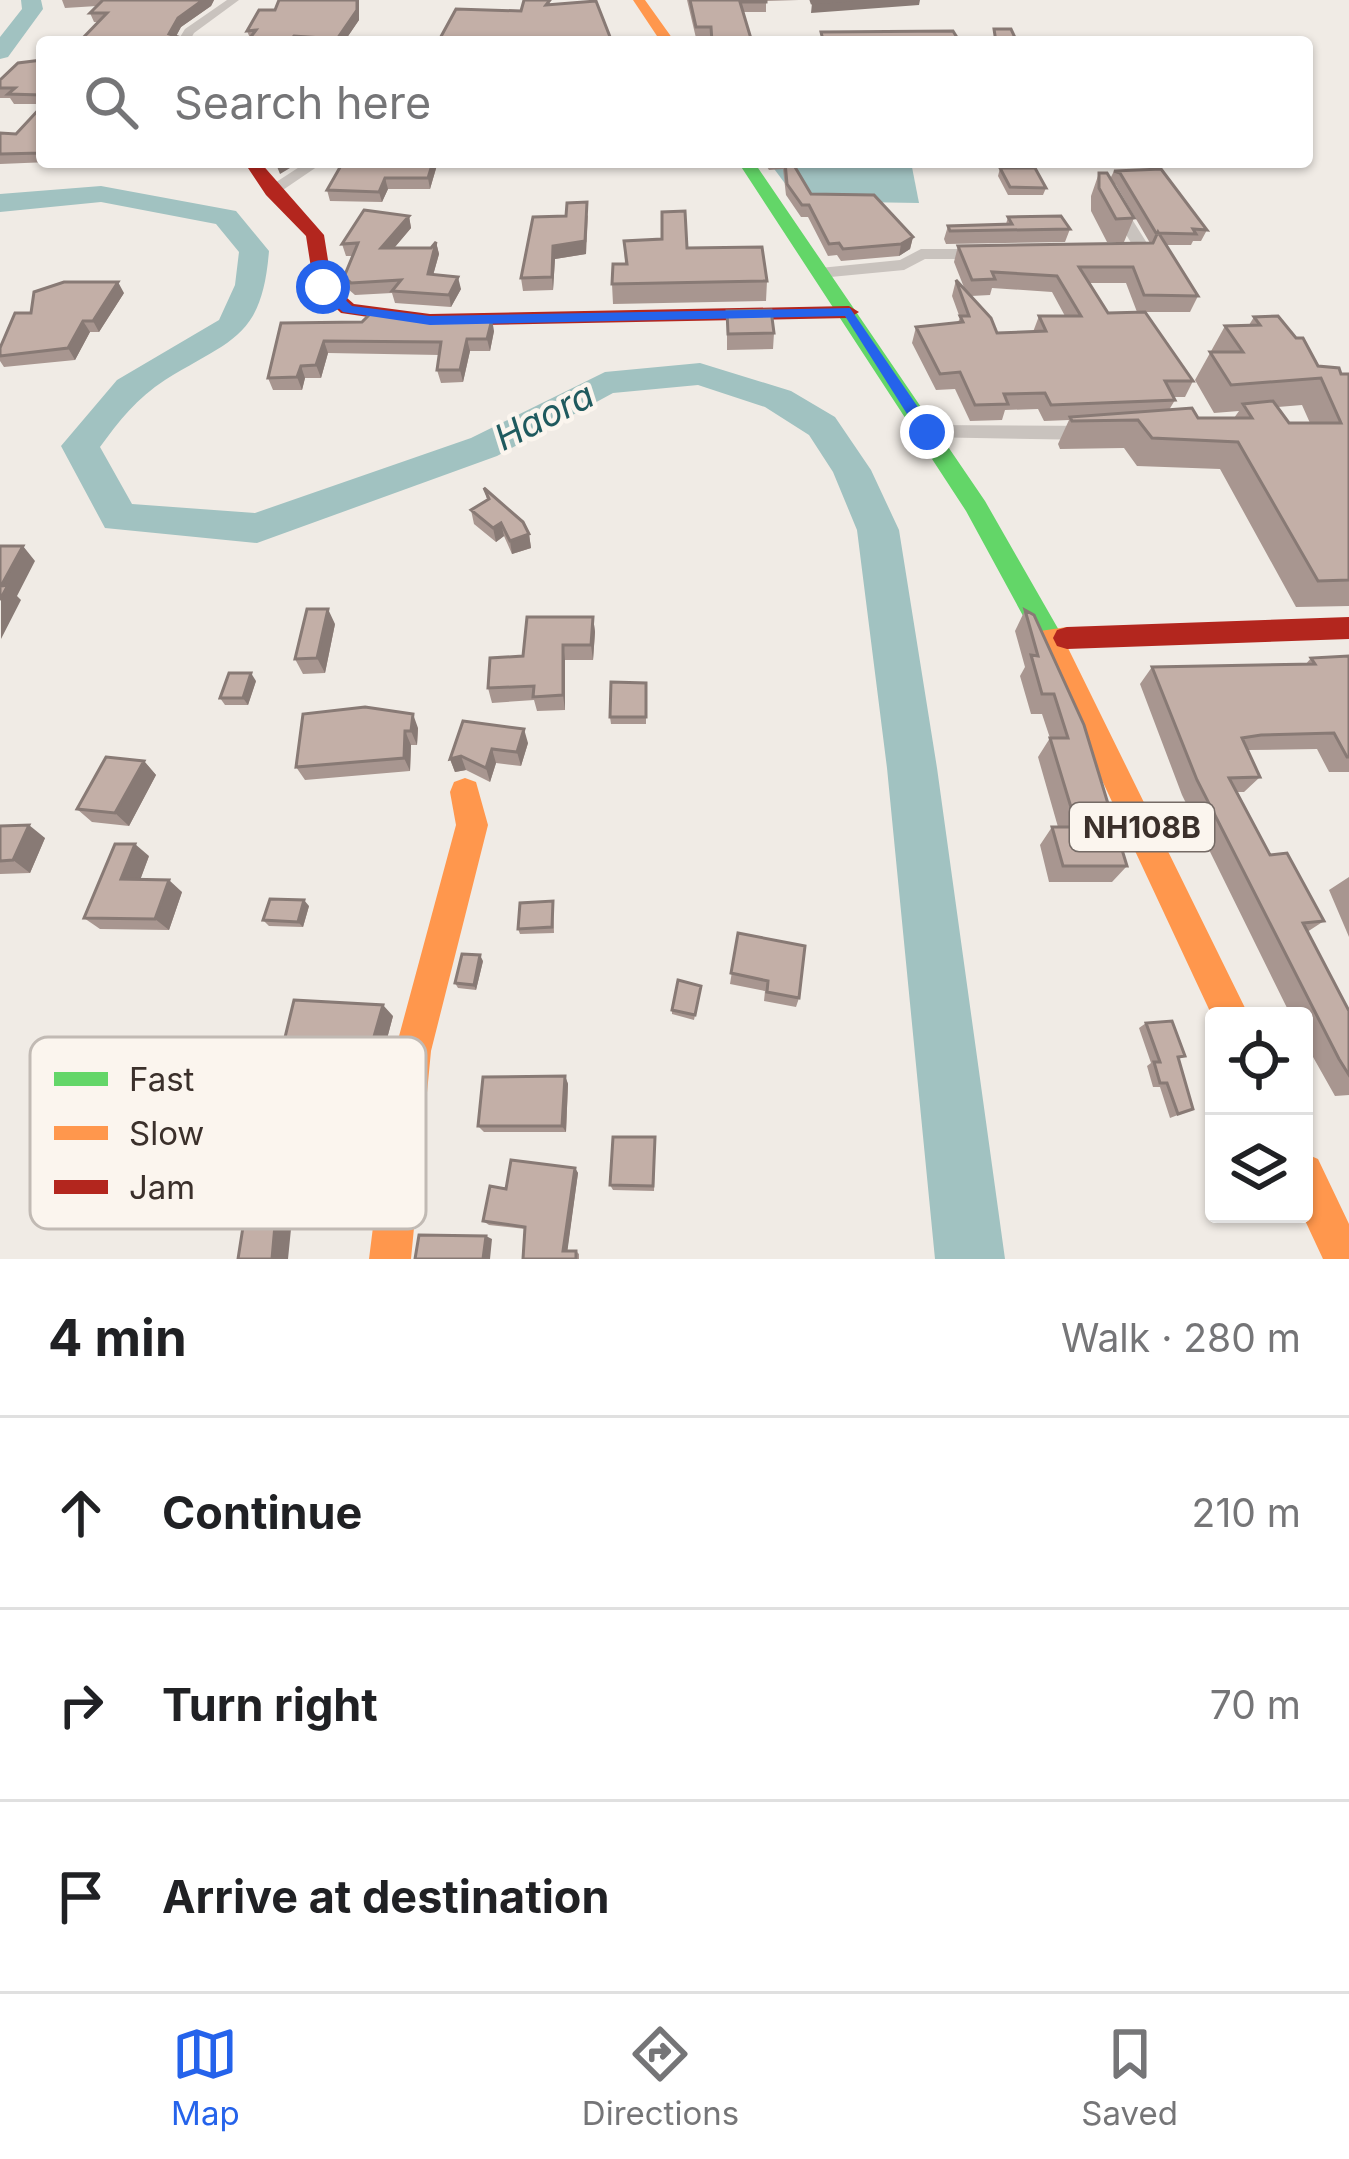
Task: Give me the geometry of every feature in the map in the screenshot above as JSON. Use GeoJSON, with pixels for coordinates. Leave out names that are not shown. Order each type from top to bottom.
{"type":"FeatureCollection","features":[{"type":"Feature","properties":{"kind":"main road"},"geometry":{"type":"LineString","coordinates":[[639,0],[664,36]]}},
{"type":"Feature","properties":{"kind":"main road"},"geometry":{"type":"LineString","coordinates":[[256,168],[315,235],[323,287],[348,309],[430,320],[850,312]]}},
{"type":"Feature","properties":{"kind":"main road"},"geometry":{"type":"LineString","coordinates":[[750,168],[927,432],[1050,639],[1349,628]]}},
{"type":"Feature","properties":{"kind":"main road","name":"NH108B"},"geometry":{"type":"LineString","coordinates":[[1050,639],[1227,1007]]}},
{"type":"Feature","properties":{"kind":"main road"},"geometry":{"type":"LineString","coordinates":[[417,1037],[472,825],[465,792]]}},
{"type":"Feature","properties":{"kind":"main road"},"geometry":{"type":"LineString","coordinates":[[1313,1192],[1344,1259]]}},
{"type":"Feature","properties":{"kind":"main road"},"geometry":{"type":"LineString","coordinates":[[390,1259],[393,1229]]}},
{"type":"Feature","properties":{"kind":"street"},"geometry":{"type":"LineString","coordinates":[[186,36],[234,0]]}},
{"type":"Feature","properties":{"kind":"street"},"geometry":{"type":"LineString","coordinates":[[272,191],[307,168]]}},
{"type":"Feature","properties":{"kind":"street"},"geometry":{"type":"LineString","coordinates":[[1093,254],[1128,254],[1142,248],[1108,190]]}},
{"type":"Feature","properties":{"kind":"street"},"geometry":{"type":"LineString","coordinates":[[820,273],[904,265],[921,254],[1015,254]]}},
{"type":"Feature","properties":{"kind":"street"},"geometry":{"type":"LineString","coordinates":[[927,432],[1122,431]]}},
{"type":"Feature","properties":{"kind":"water"},"geometry":{"type":"Polygon","coordinates":[[[773,168],[912,168],[919,203],[798,201],[773,168]]]}},
{"type":"Feature","properties":{"kind":"building"},"geometry":{"type":"Polygon","coordinates":[[[103,0],[203,0],[178,18],[169,34],[175,36],[85,36],[107,13],[90,13],[103,0]]]}},
{"type":"Feature","properties":{"kind":"building"},"geometry":{"type":"Polygon","coordinates":[[[279,0],[357,0],[357,10],[339,36],[252,36],[256,30],[247,31],[259,10],[275,10],[279,0]]]}},
{"type":"Feature","properties":{"kind":"building"},"geometry":{"type":"Polygon","coordinates":[[[524,0],[550,0],[546,5],[596,1],[610,36],[441,36],[456,9],[521,11],[524,0]]]}},
{"type":"Feature","properties":{"kind":"building"},"geometry":{"type":"Polygon","coordinates":[[[690,0],[766,0],[740,2],[750,36],[712,36],[711,27],[696,27],[690,0]]]}},
{"type":"Feature","properties":{"kind":"building"},"geometry":{"type":"Polygon","coordinates":[[[994,29],[1011,29],[1014,36],[995,36],[994,29]]]}},
{"type":"Feature","properties":{"kind":"building"},"geometry":{"type":"Polygon","coordinates":[[[953,31],[956,36],[822,36],[821,32],[953,31]]]}},
{"type":"Feature","properties":{"kind":"building"},"geometry":{"type":"Polygon","coordinates":[[[36,61],[36,95],[8,94],[15,88],[0,88],[0,80],[18,63],[36,61]]]}},
{"type":"Feature","properties":{"kind":"building"},"geometry":{"type":"Polygon","coordinates":[[[36,112],[36,153],[0,154],[0,133],[16,134],[36,112]]]}},
{"type":"Feature","properties":{"kind":"building"},"geometry":{"type":"Polygon","coordinates":[[[340,168],[431,168],[428,178],[385,178],[379,192],[327,190],[340,168]]]}},
{"type":"Feature","properties":{"kind":"building"},"geometry":{"type":"Polygon","coordinates":[[[786,168],[796,168],[811,194],[874,195],[913,237],[901,244],[843,249],[839,243],[829,244],[809,205],[802,205],[787,184],[786,168]]]}},
{"type":"Feature","properties":{"kind":"building"},"geometry":{"type":"Polygon","coordinates":[[[1000,168],[1035,168],[1046,188],[1010,187],[1000,168]]]}},
{"type":"Feature","properties":{"kind":"building"},"geometry":{"type":"Polygon","coordinates":[[[1161,169],[1207,230],[1156,233],[1120,173],[1114,171],[1161,169]]]}},
{"type":"Feature","properties":{"kind":"building"},"geometry":{"type":"Polygon","coordinates":[[[1099,173],[1107,173],[1134,218],[1116,219],[1099,188],[1099,173]]]}},
{"type":"Feature","properties":{"kind":"building"},"geometry":{"type":"Polygon","coordinates":[[[587,202],[585,241],[553,246],[552,277],[521,278],[533,217],[566,216],[567,203],[587,202]]]}},
{"type":"Feature","properties":{"kind":"building"},"geometry":{"type":"Polygon","coordinates":[[[364,210],[409,216],[381,248],[431,248],[436,242],[428,274],[458,277],[449,295],[392,291],[401,280],[351,283],[344,277],[358,243],[342,244],[364,210]]]}},
{"type":"Feature","properties":{"kind":"building"},"geometry":{"type":"Polygon","coordinates":[[[685,211],[687,248],[762,247],[767,281],[612,284],[613,264],[627,264],[624,241],[662,239],[662,212],[685,211]]]}},
{"type":"Feature","properties":{"kind":"building"},"geometry":{"type":"Polygon","coordinates":[[[1061,216],[1070,229],[950,231],[948,226],[1012,224],[1008,217],[1061,216]]]}},
{"type":"Feature","properties":{"kind":"building"},"geometry":{"type":"Polygon","coordinates":[[[1158,232],[1198,296],[1144,295],[1133,267],[1079,267],[1108,313],[1145,312],[1193,381],[1165,381],[1175,400],[1051,405],[1045,393],[1004,394],[1008,404],[975,405],[960,372],[940,374],[916,327],[963,322],[960,316],[969,316],[956,280],[991,318],[997,333],[1046,331],[1039,316],[1081,316],[1057,276],[992,272],[995,279],[972,280],[958,246],[1153,243],[1158,232]]]}},
{"type":"Feature","properties":{"kind":"building"},"geometry":{"type":"Polygon","coordinates":[[[64,282],[118,282],[93,321],[83,321],[68,348],[0,356],[15,313],[31,313],[34,292],[64,282]]]}},
{"type":"Feature","properties":{"kind":"building"},"geometry":{"type":"Polygon","coordinates":[[[771,310],[774,333],[728,334],[727,311],[771,310]]]}},
{"type":"Feature","properties":{"kind":"building"},"geometry":{"type":"Polygon","coordinates":[[[371,313],[426,320],[492,319],[487,339],[467,339],[460,370],[437,370],[441,342],[324,341],[316,365],[301,366],[297,377],[268,378],[281,323],[362,322],[371,313]]]}},
{"type":"Feature","properties":{"kind":"building"},"geometry":{"type":"Polygon","coordinates":[[[1278,316],[1296,338],[1303,338],[1318,366],[1349,374],[1349,580],[1318,581],[1238,442],[1152,438],[1138,420],[1072,421],[1070,417],[1192,408],[1198,418],[1252,418],[1243,404],[1273,401],[1289,423],[1341,423],[1321,378],[1231,385],[1210,352],[1243,352],[1225,326],[1260,325],[1254,317],[1278,316]]]}},
{"type":"Feature","properties":{"kind":"building"},"geometry":{"type":"Polygon","coordinates":[[[484,488],[523,522],[529,534],[510,541],[501,523],[493,528],[471,510],[489,499],[484,488]]]}},
{"type":"Feature","properties":{"kind":"building"},"geometry":{"type":"Polygon","coordinates":[[[0,546],[23,546],[1,586],[8,585],[0,600],[0,546]]]}},
{"type":"Feature","properties":{"kind":"building"},"geometry":{"type":"Polygon","coordinates":[[[307,609],[328,609],[317,658],[295,659],[307,609]]]}},
{"type":"Feature","properties":{"kind":"building"},"geometry":{"type":"Polygon","coordinates":[[[1025,610],[1034,615],[1084,725],[1127,866],[1063,866],[1052,827],[1077,827],[1050,738],[1068,738],[1054,694],[1042,694],[1031,655],[1038,656],[1025,610]]]}},
{"type":"Feature","properties":{"kind":"building"},"geometry":{"type":"Polygon","coordinates":[[[527,617],[593,617],[591,645],[563,645],[563,695],[533,697],[534,686],[488,688],[490,658],[523,656],[527,617]]]}},
{"type":"Feature","properties":{"kind":"building"},"geometry":{"type":"Polygon","coordinates":[[[1349,656],[1349,757],[1334,733],[1242,738],[1260,777],[1229,778],[1270,855],[1287,853],[1324,921],[1303,923],[1349,1011],[1349,1075],[1197,780],[1152,667],[1315,664],[1311,658],[1349,656]]]}},
{"type":"Feature","properties":{"kind":"building"},"geometry":{"type":"Polygon","coordinates":[[[229,673],[251,673],[243,698],[220,698],[229,673]]]}},
{"type":"Feature","properties":{"kind":"building"},"geometry":{"type":"Polygon","coordinates":[[[611,682],[646,683],[646,717],[610,717],[611,682]]]}},
{"type":"Feature","properties":{"kind":"building"},"geometry":{"type":"Polygon","coordinates":[[[365,707],[413,714],[411,731],[405,731],[404,758],[296,767],[303,714],[365,707]]]}},
{"type":"Feature","properties":{"kind":"building"},"geometry":{"type":"Polygon","coordinates":[[[463,721],[524,729],[517,752],[492,749],[486,768],[461,756],[450,759],[463,721]]]}},
{"type":"Feature","properties":{"kind":"building"},"geometry":{"type":"Polygon","coordinates":[[[106,757],[144,761],[115,813],[77,809],[106,757]]]}},
{"type":"Feature","properties":{"kind":"building"},"geometry":{"type":"Polygon","coordinates":[[[29,825],[13,860],[0,861],[0,826],[29,825]]]}},
{"type":"Feature","properties":{"kind":"building"},"geometry":{"type":"Polygon","coordinates":[[[115,844],[135,844],[121,879],[169,880],[155,919],[84,918],[115,844]]]}},
{"type":"Feature","properties":{"kind":"building"},"geometry":{"type":"Polygon","coordinates":[[[270,899],[304,900],[298,922],[263,920],[270,899]]]}},
{"type":"Feature","properties":{"kind":"building"},"geometry":{"type":"Polygon","coordinates":[[[553,901],[552,927],[518,929],[520,903],[553,901]]]}},
{"type":"Feature","properties":{"kind":"building"},"geometry":{"type":"Polygon","coordinates":[[[738,933],[805,946],[799,998],[767,992],[768,981],[731,973],[738,933]]]}},
{"type":"Feature","properties":{"kind":"building"},"geometry":{"type":"Polygon","coordinates":[[[462,954],[480,955],[474,985],[455,983],[462,954]]]}},
{"type":"Feature","properties":{"kind":"building"},"geometry":{"type":"Polygon","coordinates":[[[678,980],[701,986],[695,1015],[672,1010],[678,980]]]}},
{"type":"Feature","properties":{"kind":"building"},"geometry":{"type":"Polygon","coordinates":[[[294,1000],[383,1005],[374,1037],[285,1037],[294,1000]]]}},
{"type":"Feature","properties":{"kind":"building"},"geometry":{"type":"Polygon","coordinates":[[[1172,1021],[1185,1056],[1178,1057],[1193,1109],[1178,1114],[1167,1083],[1160,1083],[1154,1062],[1160,1062],[1146,1023],[1172,1021]]]}},
{"type":"Feature","properties":{"kind":"building"},"geometry":{"type":"Polygon","coordinates":[[[565,1076],[562,1126],[478,1126],[483,1077],[565,1076]]]}},
{"type":"Feature","properties":{"kind":"building"},"geometry":{"type":"Polygon","coordinates":[[[613,1137],[655,1137],[653,1186],[610,1185],[613,1137]]]}},
{"type":"Feature","properties":{"kind":"building"},"geometry":{"type":"Polygon","coordinates":[[[511,1160],[575,1168],[563,1251],[576,1251],[576,1259],[523,1259],[525,1227],[483,1221],[490,1186],[506,1189],[511,1160]]]}},
{"type":"Feature","properties":{"kind":"building"},"geometry":{"type":"Polygon","coordinates":[[[243,1229],[275,1229],[272,1259],[238,1259],[243,1229]]]}},
{"type":"Feature","properties":{"kind":"building"},"geometry":{"type":"Polygon","coordinates":[[[419,1235],[486,1236],[483,1259],[415,1259],[419,1235]]]}},
{"type":"Feature","properties":{"kind":"waterway","name":"Haora"},"geometry":{"type":"LineString","coordinates":[[0,52],[33,9],[31,0]]}},
{"type":"Feature","properties":{"kind":"waterway","name":"Haora"},"geometry":{"type":"LineString","coordinates":[[0,203],[101,194],[226,217],[254,251],[250,285],[230,327],[130,388],[80,446],[119,518],[257,528],[484,447],[605,383],[700,374],[778,399],[822,426],[852,470],[878,530],[912,768],[970,1259]]}},
{"type":"Feature","properties":{"kind":"traffic: fast"},"geometry":{"type":"LineString","coordinates":[[750,168],[976,507],[1050,639]]}},
{"type":"Feature","properties":{"kind":"traffic: slow"},"geometry":{"type":"LineString","coordinates":[[639,0],[664,36]]}},
{"type":"Feature","properties":{"kind":"traffic: slow"},"geometry":{"type":"LineString","coordinates":[[1067,638],[1050,639],[1227,1007]]}},
{"type":"Feature","properties":{"kind":"traffic: slow"},"geometry":{"type":"LineString","coordinates":[[417,1037],[472,825],[465,792]]}},
{"type":"Feature","properties":{"kind":"traffic: slow"},"geometry":{"type":"LineString","coordinates":[[1313,1192],[1344,1259]]}},
{"type":"Feature","properties":{"kind":"traffic: slow"},"geometry":{"type":"LineString","coordinates":[[390,1259],[393,1229]]}},
{"type":"Feature","properties":{"kind":"traffic: jam"},"geometry":{"type":"LineString","coordinates":[[256,168],[315,235],[323,287],[348,309],[430,320],[849,312]]}},
{"type":"Feature","properties":{"kind":"traffic: jam"},"geometry":{"type":"LineString","coordinates":[[1067,638],[1349,628]]}},
{"type":"Feature","properties":{"kind":"route"},"geometry":{"type":"LineString","coordinates":[[323,287],[348,309],[430,320],[850,312],[927,432]]}}]}
